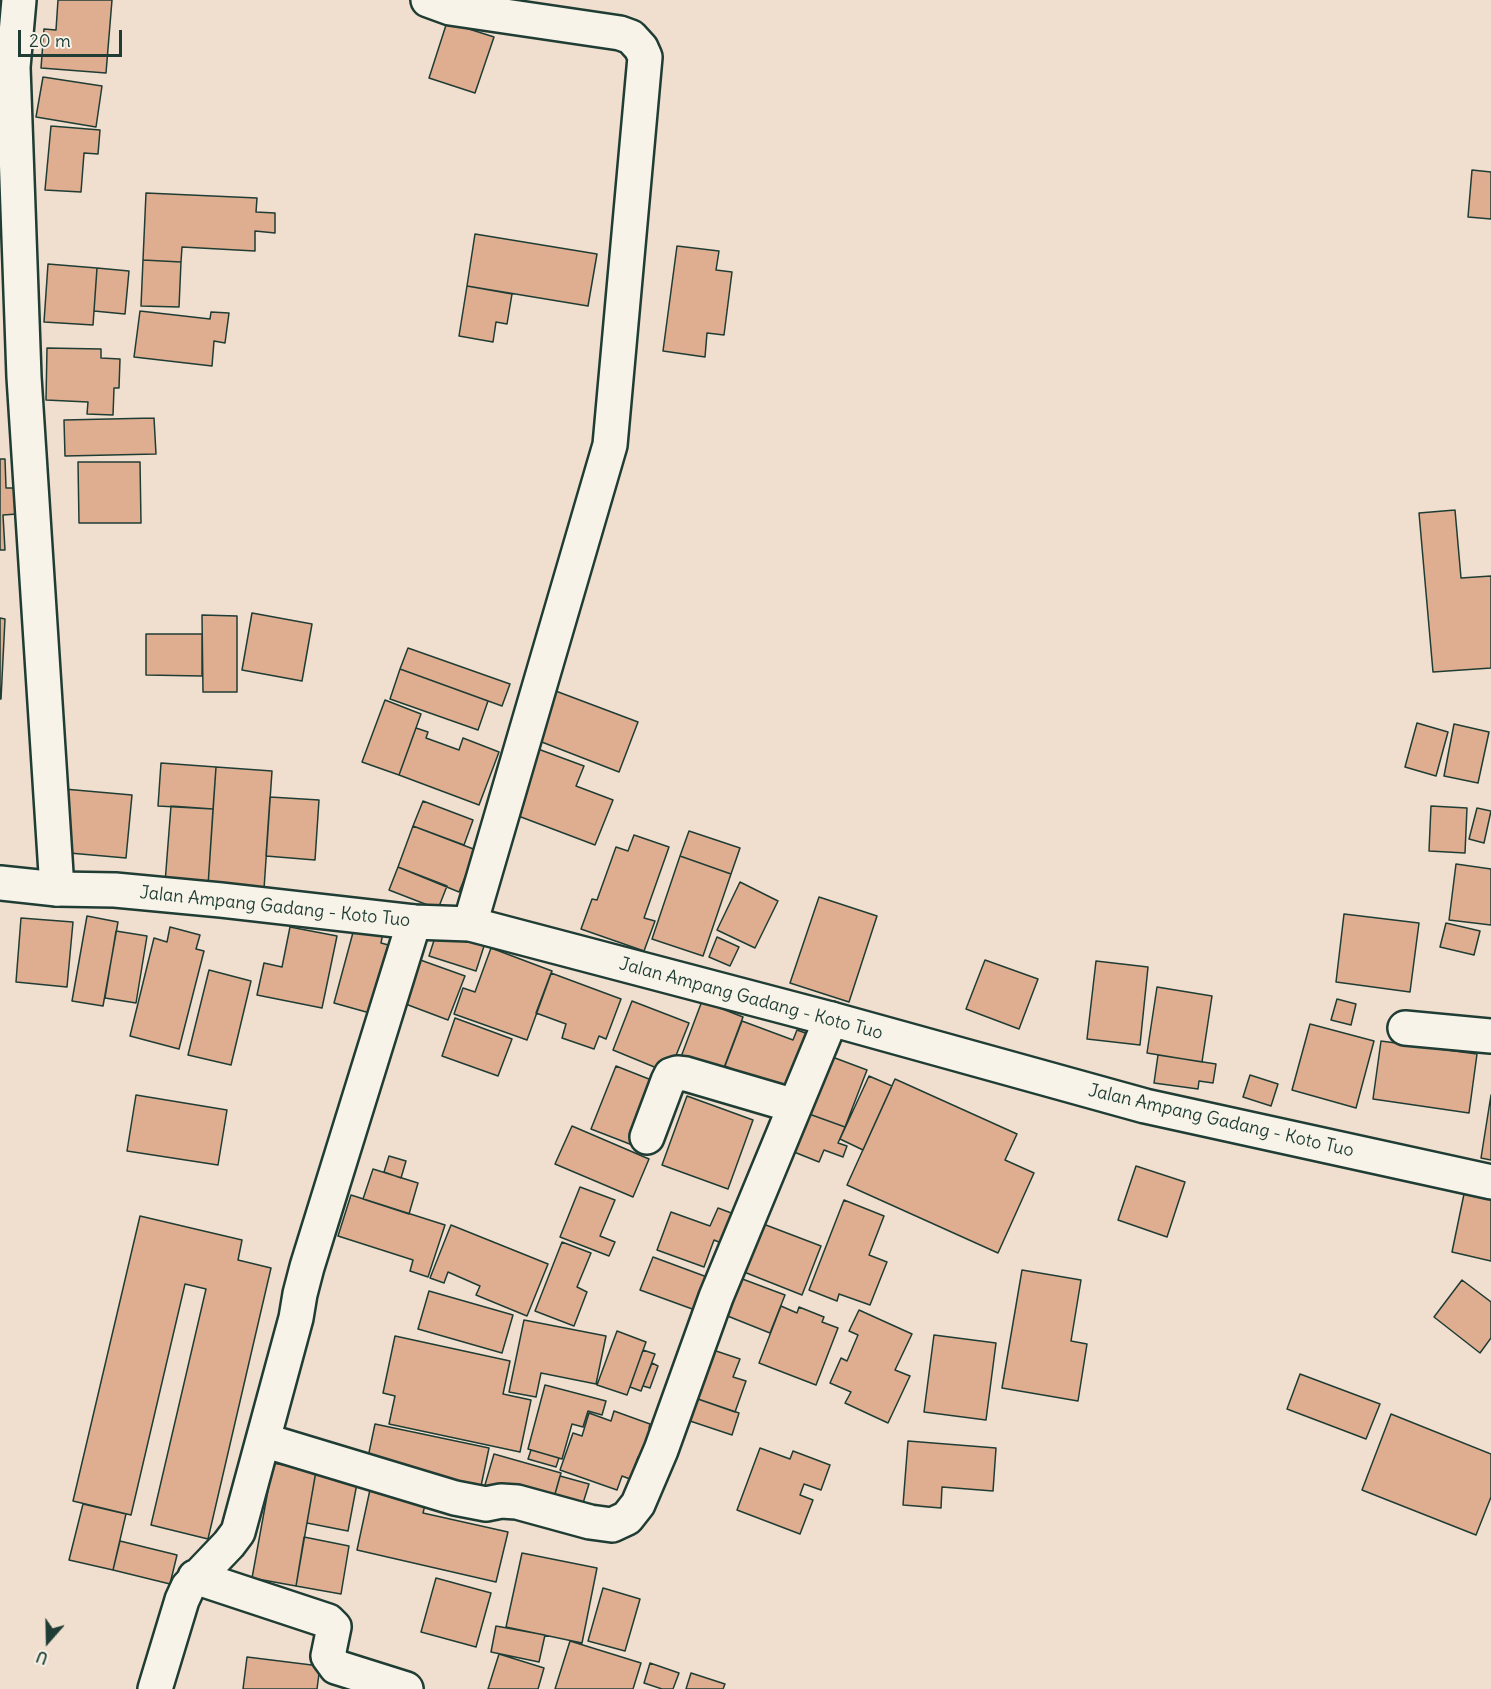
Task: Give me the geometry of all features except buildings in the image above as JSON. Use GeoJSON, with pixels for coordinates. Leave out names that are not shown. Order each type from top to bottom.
{"type":"FeatureCollection","features":[{"type":"Feature","properties":{"kind":"street"},"geometry":{"type":"LineString","coordinates":[[20,0],[13,66],[12,377],[57,889]]}},
{"type":"Feature","properties":{"kind":"street"},"geometry":{"type":"LineString","coordinates":[[428,0],[450,8],[620,33],[632,38],[645,57],[610,445],[470,924]]}},
{"type":"Feature","properties":{"kind":"street","name":"Jalan Ampang Gadang - Koto Tuo"},"geometry":{"type":"LineString","coordinates":[[0,883],[57,889],[115,890],[414,922],[470,924],[831,1019],[1145,1106],[1491,1182]]}},
{"type":"Feature","properties":{"kind":"street"},"geometry":{"type":"LineString","coordinates":[[155,1689],[188,1587],[195,1577],[230,1544],[238,1532],[296,1318],[307,1268],[414,922]]}},
{"type":"Feature","properties":{"kind":"street"},"geometry":{"type":"LineString","coordinates":[[263,1440],[466,1500],[486,1504],[501,1501],[517,1502],[590,1522],[612,1525],[627,1518],[639,1504],[716,1297],[831,1019]]}},
{"type":"Feature","properties":{"kind":"street"},"geometry":{"type":"LineString","coordinates":[[1405,1028],[1491,1036]]}},
{"type":"Feature","properties":{"kind":"street"},"geometry":{"type":"LineString","coordinates":[[647,1137],[668,1081],[671,1075],[676,1073],[795,1106]]}},
{"type":"Feature","properties":{"kind":"street"},"geometry":{"type":"LineString","coordinates":[[195,1577],[328,1622],[334,1627],[328,1656],[336,1667],[406,1689]]}}]}
